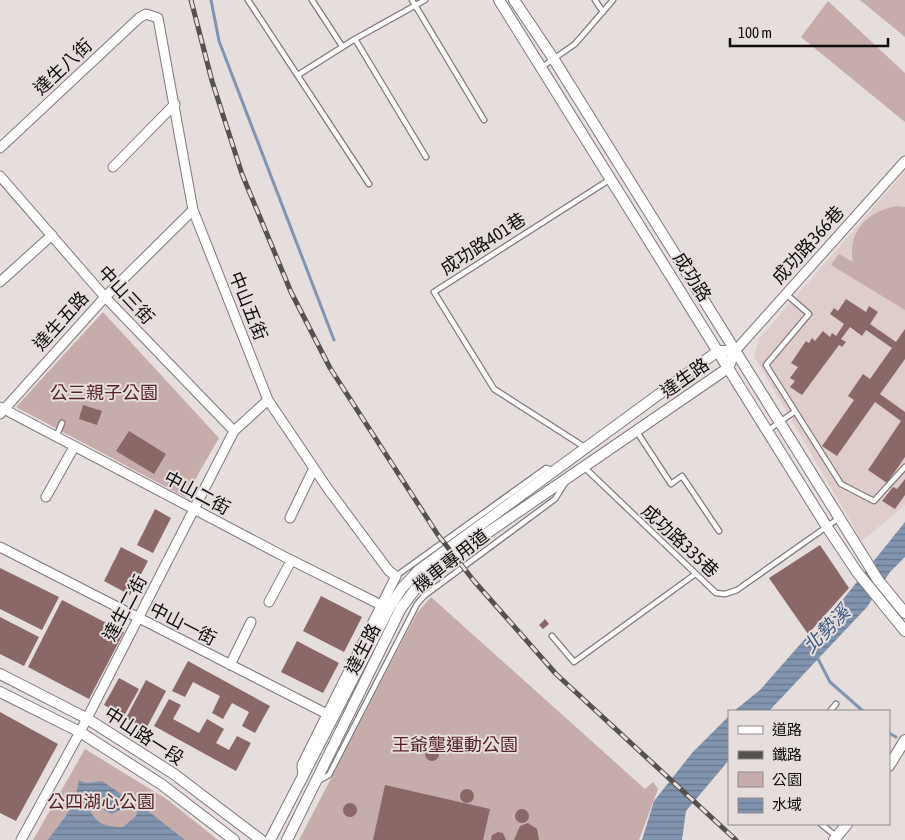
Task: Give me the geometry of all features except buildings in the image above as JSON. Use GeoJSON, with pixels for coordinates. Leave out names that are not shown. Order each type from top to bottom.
{"type":"FeatureCollection","features":[{"type":"Feature","properties":{"kind":"street","name":"成功路"},"geometry":{"type":"LineString","coordinates":[[499,0],[827,527],[857,572],[905,631]]}},
{"type":"Feature","properties":{"kind":"street","name":"成功路"},"geometry":{"type":"LineString","coordinates":[[514,0],[553,58],[867,563],[905,613]]}},
{"type":"Feature","properties":{"kind":"street","name":"中山五街"},"geometry":{"type":"LineString","coordinates":[[151,15],[158,18],[161,24],[193,210],[268,400],[388,572],[396,576]]}},
{"type":"Feature","properties":{"kind":"street","name":"達生八街"},"geometry":{"type":"LineString","coordinates":[[0,148],[139,18],[151,15]]}},
{"type":"Feature","properties":{"kind":"street"},"geometry":{"type":"LineString","coordinates":[[113,167],[175,104]]}},
{"type":"Feature","properties":{"kind":"street","name":"成功路366巷"},"geometry":{"type":"LineString","coordinates":[[735,350],[905,161]]}},
{"type":"Feature","properties":{"kind":"street","name":"中山三街"},"geometry":{"type":"LineString","coordinates":[[0,176],[105,297],[234,431]]}},
{"type":"Feature","properties":{"kind":"street"},"geometry":{"type":"LineString","coordinates":[[623,198],[634,191]]}},
{"type":"Feature","properties":{"kind":"street","name":"達生五路"},"geometry":{"type":"LineString","coordinates":[[1,410],[105,297],[193,210]]}},
{"type":"Feature","properties":{"kind":"street"},"geometry":{"type":"LineString","coordinates":[[0,282],[52,236]]}},
{"type":"Feature","properties":{"kind":"street","name":"達生路"},"geometry":{"type":"LineString","coordinates":[[270,840],[391,605],[402,588],[419,570],[557,471],[718,351],[735,350],[728,368],[585,468],[426,575],[410,594],[287,840]]}},
{"type":"Feature","properties":{"kind":"street","name":"達生二街"},"geometry":{"type":"LineString","coordinates":[[21,840],[80,732],[234,431],[268,400]]}},
{"type":"Feature","properties":{"kind":"street","name":"中山二街"},"geometry":{"type":"LineString","coordinates":[[1,410],[381,605]]}},
{"type":"Feature","properties":{"kind":"street"},"geometry":{"type":"LineString","coordinates":[[46,497],[74,447]]}},
{"type":"Feature","properties":{"kind":"street"},"geometry":{"type":"LineString","coordinates":[[290,518],[314,468]]}},
{"type":"Feature","properties":{"kind":"street","name":"中山一街"},"geometry":{"type":"LineString","coordinates":[[0,546],[138,619],[327,714]]}},
{"type":"Feature","properties":{"kind":"street"},"geometry":{"type":"LineString","coordinates":[[269,602],[291,560]]}},
{"type":"Feature","properties":{"kind":"street","name":"達生路"},"geometry":{"type":"LineString","coordinates":[[303,777],[302,765],[396,576]]}},
{"type":"Feature","properties":{"kind":"street"},"geometry":{"type":"LineString","coordinates":[[230,665],[251,622]]}},
{"type":"Feature","properties":{"kind":"street","name":"中山路一段"},"geometry":{"type":"LineString","coordinates":[[0,674],[86,718],[174,774],[261,840]]}},
{"type":"Feature","properties":{"kind":"street","name":"中山路一段"},"geometry":{"type":"LineString","coordinates":[[0,692],[80,732],[161,784],[234,840]]}},
{"type":"Feature","properties":{"kind":"street"},"geometry":{"type":"LineString","coordinates":[[890,764],[905,740]]}},
{"type":"Feature","properties":{"kind":"street"},"geometry":{"type":"LineString","coordinates":[[837,839],[845,825]]}},
{"type":"Feature","properties":{"kind":"lane"},"geometry":{"type":"LineString","coordinates":[[248,0],[369,184]]}},
{"type":"Feature","properties":{"kind":"lane"},"geometry":{"type":"LineString","coordinates":[[312,0],[342,46]]}},
{"type":"Feature","properties":{"kind":"lane"},"geometry":{"type":"LineString","coordinates":[[412,0],[484,120]]}},
{"type":"Feature","properties":{"kind":"lane"},"geometry":{"type":"LineString","coordinates":[[298,76],[342,46],[425,0]]}},
{"type":"Feature","properties":{"kind":"lane"},"geometry":{"type":"LineString","coordinates":[[595,0],[603,12]]}},
{"type":"Feature","properties":{"kind":"lane"},"geometry":{"type":"LineString","coordinates":[[541,68],[575,44],[613,0]]}},
{"type":"Feature","properties":{"kind":"lane"},"geometry":{"type":"LineString","coordinates":[[354,39],[426,157]]}},
{"type":"Feature","properties":{"kind":"lane","name":"成功路401巷"},"geometry":{"type":"LineString","coordinates":[[587,448],[494,389],[434,292],[611,179]]}},
{"type":"Feature","properties":{"kind":"lane"},"geometry":{"type":"LineString","coordinates":[[786,294],[809,314],[766,365],[841,484],[874,501],[905,467]]}},
{"type":"Feature","properties":{"kind":"lane"},"geometry":{"type":"LineString","coordinates":[[767,431],[794,412]]}},
{"type":"Feature","properties":{"kind":"lane"},"geometry":{"type":"LineString","coordinates":[[56,438],[62,423]]}},
{"type":"Feature","properties":{"kind":"lane"},"geometry":{"type":"LineString","coordinates":[[637,432],[671,484],[682,476],[719,531]]}},
{"type":"Feature","properties":{"kind":"lane","name":"機車專用道"},"geometry":{"type":"LineString","coordinates":[[396,576],[546,468],[557,471]]}},
{"type":"Feature","properties":{"kind":"lane","name":"成功路335巷"},"geometry":{"type":"LineString","coordinates":[[585,468],[694,575],[716,593],[726,594],[737,590],[839,518]]}},
{"type":"Feature","properties":{"kind":"lane","name":"機車專用道"},"geometry":{"type":"LineString","coordinates":[[315,783],[330,775],[420,600],[555,499],[566,480]]}},
{"type":"Feature","properties":{"kind":"lane"},"geometry":{"type":"LineString","coordinates":[[552,636],[574,662],[694,575]]}},
{"type":"Feature","properties":{"kind":"lane"},"geometry":{"type":"LineString","coordinates":[[831,710],[836,704]]}},
{"type":"Feature","properties":{"kind":"lane"},"geometry":{"type":"LineString","coordinates":[[822,825],[837,839]]}},
{"type":"Feature","properties":{"kind":"shaded area"},"geometry":{"type":"Polygon","coordinates":[[[905,171],[905,505],[862,541],[754,356],[759,339],[905,171]]]}},
{"type":"Feature","properties":{"kind":"green space"},"geometry":{"type":"Polygon","coordinates":[[[860,0],[905,0],[905,37],[860,0]]]}},
{"type":"Feature","properties":{"kind":"green space"},"geometry":{"type":"Polygon","coordinates":[[[828,1],[905,73],[905,122],[801,37],[828,1]]]}},
{"type":"Feature","properties":{"kind":"green space"},"geometry":{"type":"Polygon","coordinates":[[[898,206],[905,207],[905,310],[831,265],[839,254],[853,262],[853,241],[862,224],[877,212],[898,206]]]}},
{"type":"Feature","properties":{"kind":"green space","name":"公三親子公園"},"geometry":{"type":"Polygon","coordinates":[[[103,312],[219,438],[185,497],[16,407],[103,312]]]}},
{"type":"Feature","properties":{"kind":"green space","name":"王爺壟運動公園"},"geometry":{"type":"Polygon","coordinates":[[[431,597],[645,789],[653,782],[658,789],[639,840],[299,840],[417,613],[431,597]]]}},
{"type":"Feature","properties":{"kind":"green space","name":"公四湖心公園"},"geometry":{"type":"Polygon","coordinates":[[[85,749],[168,800],[218,840],[33,840],[85,749]]]}},
{"type":"Feature","properties":{"kind":"water","name":"北勢溪"},"geometry":{"type":"Polygon","coordinates":[[[905,522],[905,557],[890,572],[867,607],[770,710],[735,710],[760,690],[811,632],[816,633],[905,522]]]}},
{"type":"Feature","properties":{"kind":"water"},"geometry":{"type":"Polygon","coordinates":[[[728,717],[728,761],[686,811],[682,840],[642,840],[654,801],[692,753],[728,717]]]}},
{"type":"Feature","properties":{"kind":"water"},"geometry":{"type":"Polygon","coordinates":[[[79,780],[86,783],[102,781],[121,794],[125,802],[120,810],[112,814],[105,811],[100,804],[88,805],[93,816],[101,823],[123,827],[136,816],[139,804],[185,840],[48,840],[71,806],[79,780]]]}},
{"type":"Feature","properties":{"kind":"waterway"},"geometry":{"type":"LineString","coordinates":[[211,0],[219,41],[334,340]]}},
{"type":"Feature","properties":{"kind":"waterway","name":"北勢溪"},"geometry":{"type":"LineString","coordinates":[[816,655],[830,682],[862,710]]}},
{"type":"Feature","properties":{"kind":"waterway"},"geometry":{"type":"LineString","coordinates":[[890,734],[896,737]]}},
{"type":"Feature","properties":{"kind":"railway"},"geometry":{"type":"LineString","coordinates":[[191,0],[212,81],[242,174],[291,292],[330,368],[438,535],[474,581],[556,674],[736,840]]}}]}
